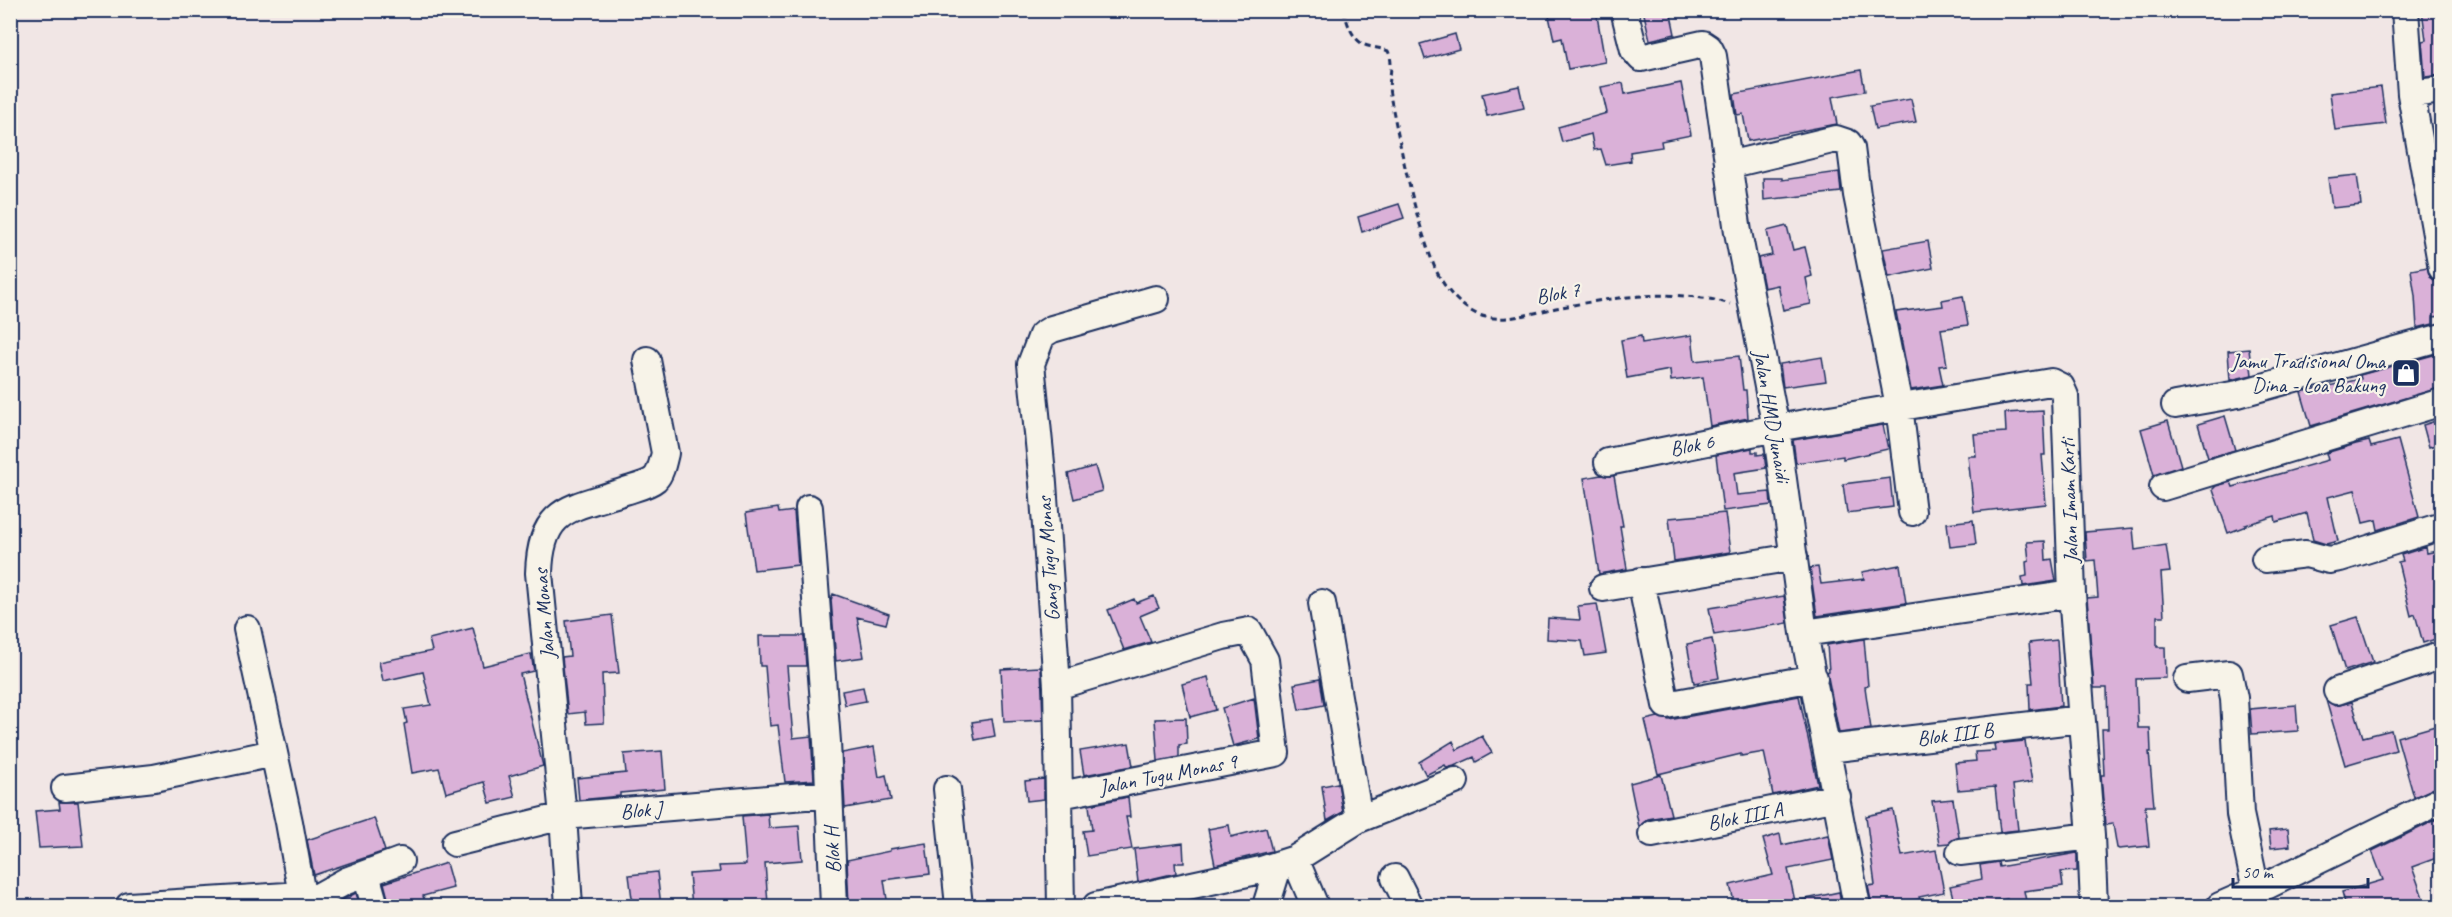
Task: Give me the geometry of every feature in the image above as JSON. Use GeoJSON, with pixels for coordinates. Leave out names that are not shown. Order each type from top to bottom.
{"type":"FeatureCollection","features":[{"type":"Feature","properties":{"kind":"street","name":"Jalan HMD Junaidi"},"geometry":{"type":"LineString","coordinates":[[1624,10],[1634,50],[1641,58],[1703,44],[1710,48],[1713,56],[1738,232],[1776,428],[1804,633],[1857,906]]}},
{"type":"Feature","properties":{"kind":"street"},"geometry":{"type":"LineString","coordinates":[[2404,10],[2411,94],[2441,264]]}},
{"type":"Feature","properties":{"kind":"street"},"geometry":{"type":"LineString","coordinates":[[2411,94],[2442,90]]}},
{"type":"Feature","properties":{"kind":"street"},"geometry":{"type":"LineString","coordinates":[[1728,165],[1836,139],[1848,143],[1851,148],[1857,195],[1899,406],[1912,512]]}},
{"type":"Feature","properties":{"kind":"street","name":"Gang Tugu Monas"},"geometry":{"type":"LineString","coordinates":[[1061,906],[1057,686],[1043,483],[1031,364],[1037,343],[1042,335],[1052,328],[1156,299]]}},
{"type":"Feature","properties":{"kind":"street"},"geometry":{"type":"LineString","coordinates":[[2175,405],[2238,394],[2442,338]]}},
{"type":"Feature","properties":{"kind":"street","name":"Jalan Monas"},"geometry":{"type":"LineString","coordinates":[[569,906],[563,816],[539,573],[540,554],[545,534],[553,520],[565,510],[655,479],[662,467],[665,453],[647,360]]}},
{"type":"Feature","properties":{"kind":"street","name":"Jalan Imam Karti"},"geometry":{"type":"LineString","coordinates":[[1776,428],[2051,381],[2061,387],[2065,396],[2072,594],[2091,836],[2094,906]]}},
{"type":"Feature","properties":{"kind":"street"},"geometry":{"type":"LineString","coordinates":[[2163,487],[2442,402]]}},
{"type":"Feature","properties":{"kind":"street","name":"Blok 6"},"geometry":{"type":"LineString","coordinates":[[1608,462],[1776,428]]}},
{"type":"Feature","properties":{"kind":"street","name":"Blok H"},"geometry":{"type":"LineString","coordinates":[[809,508],[829,794],[834,906]]}},
{"type":"Feature","properties":{"kind":"street"},"geometry":{"type":"LineString","coordinates":[[2265,559],[2306,554],[2329,560],[2340,558],[2442,525]]}},
{"type":"Feature","properties":{"kind":"street"},"geometry":{"type":"LineString","coordinates":[[1603,588],[1794,557]]}},
{"type":"Feature","properties":{"kind":"street"},"geometry":{"type":"LineString","coordinates":[[1641,581],[1666,705],[1814,678]]}},
{"type":"Feature","properties":{"kind":"street"},"geometry":{"type":"LineString","coordinates":[[1804,633],[2072,594]]}},
{"type":"Feature","properties":{"kind":"street"},"geometry":{"type":"LineString","coordinates":[[1322,603],[1359,819]]}},
{"type":"Feature","properties":{"kind":"street"},"geometry":{"type":"LineString","coordinates":[[247,629],[289,822],[302,900]]}},
{"type":"Feature","properties":{"kind":"street","name":"Jalan Tugu Monas 9"},"geometry":{"type":"LineString","coordinates":[[1057,686],[1223,636],[1249,631],[1266,660],[1276,753],[1060,795]]}},
{"type":"Feature","properties":{"kind":"street"},"geometry":{"type":"LineString","coordinates":[[2337,691],[2442,655]]}},
{"type":"Feature","properties":{"kind":"street"},"geometry":{"type":"LineString","coordinates":[[2187,679],[2229,674],[2234,698],[2240,814],[2256,890]]}},
{"type":"Feature","properties":{"kind":"street","name":"Blok III B"},"geometry":{"type":"LineString","coordinates":[[1828,749],[2081,719]]}},
{"type":"Feature","properties":{"kind":"street"},"geometry":{"type":"LineString","coordinates":[[65,788],[154,778],[274,753]]}},
{"type":"Feature","properties":{"kind":"street"},"geometry":{"type":"LineString","coordinates":[[1096,906],[1261,870],[1287,862],[1359,819],[1455,781]]}},
{"type":"Feature","properties":{"kind":"street"},"geometry":{"type":"LineString","coordinates":[[947,789],[958,906]]}},
{"type":"Feature","properties":{"kind":"street","name":"Blok J"},"geometry":{"type":"LineString","coordinates":[[455,843],[563,816],[829,794]]}},
{"type":"Feature","properties":{"kind":"street","name":"Blok III A"},"geometry":{"type":"LineString","coordinates":[[1652,834],[1837,797]]}},
{"type":"Feature","properties":{"kind":"street"},"geometry":{"type":"LineString","coordinates":[[2220,906],[2442,800]]}},
{"type":"Feature","properties":{"kind":"street"},"geometry":{"type":"LineString","coordinates":[[1960,852],[2091,836]]}},
{"type":"Feature","properties":{"kind":"street"},"geometry":{"type":"LineString","coordinates":[[129,906],[302,900],[319,896],[346,881],[400,861]]}},
{"type":"Feature","properties":{"kind":"street"},"geometry":{"type":"LineString","coordinates":[[1266,906],[1287,862]]}},
{"type":"Feature","properties":{"kind":"street"},"geometry":{"type":"LineString","coordinates":[[1287,862],[1315,906]]}},
{"type":"Feature","properties":{"kind":"street"},"geometry":{"type":"LineString","coordinates":[[1395,878],[1409,906]]}},
{"type":"Feature","properties":{"kind":"path","name":"Blok 7"},"geometry":{"type":"LineString","coordinates":[[1344,10],[1347,26],[1357,39],[1365,45],[1388,51],[1392,58],[1389,88],[1399,143],[1420,223],[1433,263],[1449,291],[1474,314],[1487,317],[1519,316],[1600,300],[1690,296],[1708,298],[1754,311]]}},
{"type":"Feature","properties":{"kind":"building"},"geometry":{"type":"Polygon","coordinates":[[[1574,10],[1596,10],[1605,62],[1568,69],[1562,38],[1554,40],[1549,16],[1574,10]]]}},
{"type":"Feature","properties":{"kind":"building"},"geometry":{"type":"Polygon","coordinates":[[[1643,10],[1670,10],[1675,34],[1650,40],[1643,10]]]}},
{"type":"Feature","properties":{"kind":"building"},"geometry":{"type":"Polygon","coordinates":[[[2422,10],[2442,10],[2442,35],[2440,36],[2442,75],[2425,77],[2422,41],[2426,40],[2422,10]]]}},
{"type":"Feature","properties":{"kind":"building"},"geometry":{"type":"Polygon","coordinates":[[[1455,34],[1459,49],[1425,59],[1420,44],[1455,34]]]}},
{"type":"Feature","properties":{"kind":"building"},"geometry":{"type":"Polygon","coordinates":[[[1861,70],[1865,91],[1832,97],[1837,124],[1748,141],[1743,114],[1737,115],[1734,94],[1861,70]]]}},
{"type":"Feature","properties":{"kind":"building"},"geometry":{"type":"Polygon","coordinates":[[[1623,83],[1625,94],[1681,83],[1691,135],[1661,141],[1662,147],[1630,152],[1631,161],[1606,165],[1601,149],[1594,150],[1591,134],[1562,142],[1558,127],[1607,113],[1601,87],[1623,83]]]}},
{"type":"Feature","properties":{"kind":"building"},"geometry":{"type":"Polygon","coordinates":[[[1519,86],[1524,108],[1487,116],[1482,94],[1519,86]]]}},
{"type":"Feature","properties":{"kind":"building"},"geometry":{"type":"Polygon","coordinates":[[[2381,87],[2386,124],[2335,130],[2330,93],[2381,87]]]}},
{"type":"Feature","properties":{"kind":"building"},"geometry":{"type":"Polygon","coordinates":[[[1911,99],[1916,122],[1875,129],[1870,106],[1911,99]]]}},
{"type":"Feature","properties":{"kind":"building"},"geometry":{"type":"Polygon","coordinates":[[[1839,172],[1841,192],[1764,200],[1763,178],[1782,178],[1782,180],[1839,172]]]}},
{"type":"Feature","properties":{"kind":"building"},"geometry":{"type":"Polygon","coordinates":[[[2357,175],[2361,205],[2332,208],[2328,178],[2357,175]]]}},
{"type":"Feature","properties":{"kind":"building"},"geometry":{"type":"Polygon","coordinates":[[[1399,204],[1404,218],[1362,232],[1358,217],[1399,204]]]}},
{"type":"Feature","properties":{"kind":"building"},"geometry":{"type":"Polygon","coordinates":[[[1787,226],[1793,250],[1805,247],[1812,276],[1806,278],[1811,304],[1783,310],[1778,285],[1764,288],[1758,258],[1772,255],[1767,231],[1787,226]]]}},
{"type":"Feature","properties":{"kind":"building"},"geometry":{"type":"Polygon","coordinates":[[[1928,241],[1933,268],[1889,277],[1883,249],[1928,241]]]}},
{"type":"Feature","properties":{"kind":"building"},"geometry":{"type":"Polygon","coordinates":[[[2427,267],[2430,277],[2437,282],[2439,294],[2442,294],[2442,316],[2433,317],[2433,324],[2417,328],[2411,270],[2427,267]]]}},
{"type":"Feature","properties":{"kind":"building"},"geometry":{"type":"Polygon","coordinates":[[[1963,296],[1968,325],[1941,329],[1947,365],[1939,366],[1943,385],[1911,390],[1896,312],[1943,306],[1942,300],[1963,296]]]}},
{"type":"Feature","properties":{"kind":"building"},"geometry":{"type":"Polygon","coordinates":[[[1692,335],[1695,361],[1739,356],[1743,390],[1746,390],[1748,418],[1710,426],[1703,377],[1671,381],[1670,370],[1627,378],[1621,340],[1641,336],[1642,343],[1692,335]]]}},
{"type":"Feature","properties":{"kind":"building"},"geometry":{"type":"Polygon","coordinates":[[[2249,349],[2252,375],[2230,380],[2228,351],[2249,349]]]}},
{"type":"Feature","properties":{"kind":"building"},"geometry":{"type":"Polygon","coordinates":[[[2437,354],[2442,367],[2442,387],[2311,426],[2301,392],[2361,379],[2360,375],[2437,354]]]}},
{"type":"Feature","properties":{"kind":"building"},"geometry":{"type":"Polygon","coordinates":[[[1822,357],[1826,381],[1783,387],[1780,364],[1822,357]]]}},
{"type":"Feature","properties":{"kind":"building"},"geometry":{"type":"Polygon","coordinates":[[[2043,411],[2045,455],[2042,455],[2046,504],[1974,512],[1968,456],[1976,456],[1974,434],[2006,432],[2005,413],[2043,411]]]}},
{"type":"Feature","properties":{"kind":"building"},"geometry":{"type":"Polygon","coordinates":[[[2225,416],[2235,450],[2208,458],[2198,424],[2225,416]]]}},
{"type":"Feature","properties":{"kind":"building"},"geometry":{"type":"Polygon","coordinates":[[[2442,419],[2442,443],[2429,447],[2423,425],[2442,419]]]}},
{"type":"Feature","properties":{"kind":"building"},"geometry":{"type":"Polygon","coordinates":[[[2168,421],[2181,466],[2154,475],[2141,429],[2168,421]]]}},
{"type":"Feature","properties":{"kind":"building"},"geometry":{"type":"Polygon","coordinates":[[[1883,425],[1888,449],[1843,459],[1843,456],[1796,463],[1793,440],[1883,425]]]}},
{"type":"Feature","properties":{"kind":"building"},"geometry":{"type":"Polygon","coordinates":[[[2398,440],[2419,517],[2378,530],[2376,520],[2363,523],[2355,490],[2328,497],[2338,541],[2326,544],[2313,540],[2307,513],[2276,522],[2275,516],[2228,533],[2213,489],[2216,486],[2231,482],[2233,487],[2328,460],[2326,453],[2356,444],[2369,441],[2371,447],[2398,440]]]}},
{"type":"Feature","properties":{"kind":"building"},"geometry":{"type":"Polygon","coordinates":[[[1752,448],[1752,452],[1757,452],[1757,455],[1764,454],[1766,468],[1734,473],[1737,495],[1770,492],[1771,505],[1723,511],[1716,455],[1752,448]]]}},
{"type":"Feature","properties":{"kind":"building"},"geometry":{"type":"Polygon","coordinates":[[[1095,466],[1102,491],[1074,499],[1068,474],[1095,466]]]}},
{"type":"Feature","properties":{"kind":"building"},"geometry":{"type":"Polygon","coordinates":[[[1601,475],[1614,476],[1623,526],[1620,526],[1627,569],[1599,574],[1584,478],[1601,475]]]}},
{"type":"Feature","properties":{"kind":"building"},"geometry":{"type":"Polygon","coordinates":[[[1890,478],[1893,507],[1847,513],[1843,484],[1890,478]]]}},
{"type":"Feature","properties":{"kind":"building"},"geometry":{"type":"Polygon","coordinates":[[[778,508],[779,513],[794,511],[798,565],[754,570],[746,513],[778,508]]]}},
{"type":"Feature","properties":{"kind":"building"},"geometry":{"type":"Polygon","coordinates":[[[1725,513],[1730,552],[1674,561],[1669,518],[1725,513]]]}},
{"type":"Feature","properties":{"kind":"building"},"geometry":{"type":"Polygon","coordinates":[[[1973,520],[1976,544],[1950,547],[1947,523],[1973,520]]]}},
{"type":"Feature","properties":{"kind":"building"},"geometry":{"type":"Polygon","coordinates":[[[2133,528],[2135,550],[2166,545],[2170,572],[2161,573],[2164,616],[2157,616],[2157,647],[2165,647],[2166,678],[2136,679],[2138,728],[2150,728],[2151,752],[2149,752],[2154,806],[2145,806],[2149,846],[2119,849],[2113,824],[2105,825],[2101,775],[2104,775],[2102,729],[2108,729],[2107,688],[2094,688],[2087,598],[2098,597],[2095,560],[2087,561],[2085,532],[2133,528]]]}},
{"type":"Feature","properties":{"kind":"building"},"geometry":{"type":"Polygon","coordinates":[[[2045,541],[2046,560],[2052,559],[2056,581],[2023,586],[2022,577],[2027,576],[2026,562],[2029,561],[2027,542],[2045,541]]]}},
{"type":"Feature","properties":{"kind":"building"},"geometry":{"type":"Polygon","coordinates":[[[2426,547],[2427,553],[2442,550],[2442,587],[2435,589],[2442,610],[2442,637],[2423,643],[2415,614],[2411,616],[2398,562],[2403,561],[2401,555],[2426,547]]]}},
{"type":"Feature","properties":{"kind":"building"},"geometry":{"type":"Polygon","coordinates":[[[1900,565],[1906,603],[1817,616],[1810,568],[1818,567],[1821,584],[1864,579],[1862,572],[1900,565]]]}},
{"type":"Feature","properties":{"kind":"building"},"geometry":{"type":"Polygon","coordinates":[[[833,594],[889,614],[886,624],[857,617],[864,657],[836,661],[831,600],[833,594]]]}},
{"type":"Feature","properties":{"kind":"building"},"geometry":{"type":"Polygon","coordinates":[[[1154,596],[1159,608],[1140,616],[1151,642],[1124,650],[1108,610],[1134,599],[1136,603],[1154,596]]]}},
{"type":"Feature","properties":{"kind":"building"},"geometry":{"type":"Polygon","coordinates":[[[1784,596],[1788,623],[1714,635],[1709,608],[1784,596]]]}},
{"type":"Feature","properties":{"kind":"building"},"geometry":{"type":"Polygon","coordinates":[[[1597,604],[1606,653],[1585,656],[1582,641],[1547,639],[1548,618],[1580,620],[1578,606],[1597,604]]]}},
{"type":"Feature","properties":{"kind":"building"},"geometry":{"type":"Polygon","coordinates":[[[612,615],[619,673],[602,674],[604,723],[586,724],[585,712],[568,714],[562,657],[570,656],[566,621],[612,615]]]}},
{"type":"Feature","properties":{"kind":"building"},"geometry":{"type":"Polygon","coordinates":[[[2358,617],[2373,662],[2345,671],[2331,625],[2358,617]]]}},
{"type":"Feature","properties":{"kind":"building"},"geometry":{"type":"Polygon","coordinates":[[[473,628],[483,666],[531,654],[534,671],[520,674],[543,766],[509,776],[515,797],[490,803],[484,782],[446,793],[439,768],[412,773],[404,724],[407,723],[404,709],[431,705],[423,672],[383,681],[379,662],[432,651],[429,639],[473,628]]]}},
{"type":"Feature","properties":{"kind":"building"},"geometry":{"type":"Polygon","coordinates":[[[759,636],[804,636],[806,666],[787,666],[793,738],[811,736],[814,780],[785,782],[778,725],[770,726],[765,666],[760,666],[759,636]]]}},
{"type":"Feature","properties":{"kind":"building"},"geometry":{"type":"Polygon","coordinates":[[[1712,639],[1719,678],[1694,683],[1687,644],[1712,639]]]}},
{"type":"Feature","properties":{"kind":"building"},"geometry":{"type":"Polygon","coordinates":[[[1864,639],[1868,686],[1865,687],[1871,729],[1839,733],[1827,672],[1829,671],[1827,645],[1864,639]]]}},
{"type":"Feature","properties":{"kind":"building"},"geometry":{"type":"Polygon","coordinates":[[[2057,640],[2061,706],[2030,710],[2029,683],[2033,683],[2029,643],[2057,640]]]}},
{"type":"Feature","properties":{"kind":"building"},"geometry":{"type":"Polygon","coordinates":[[[1041,667],[1043,720],[1004,722],[1001,669],[1041,667]]]}},
{"type":"Feature","properties":{"kind":"building"},"geometry":{"type":"Polygon","coordinates":[[[1208,677],[1216,710],[1190,717],[1182,684],[1208,677]]]}},
{"type":"Feature","properties":{"kind":"building"},"geometry":{"type":"Polygon","coordinates":[[[1320,679],[1324,705],[1299,710],[1294,684],[1320,679]]]}},
{"type":"Feature","properties":{"kind":"building"},"geometry":{"type":"Polygon","coordinates":[[[863,687],[866,701],[845,705],[842,691],[863,687]]]}},
{"type":"Feature","properties":{"kind":"building"},"geometry":{"type":"Polygon","coordinates":[[[1799,696],[1818,785],[1773,795],[1764,752],[1741,756],[1741,754],[1658,774],[1645,720],[1658,717],[1669,720],[1799,696]]]}},
{"type":"Feature","properties":{"kind":"building"},"geometry":{"type":"Polygon","coordinates":[[[1254,698],[1259,739],[1233,746],[1222,708],[1254,698]]]}},
{"type":"Feature","properties":{"kind":"building"},"geometry":{"type":"Polygon","coordinates":[[[2326,700],[2335,706],[2352,702],[2363,737],[2391,730],[2396,750],[2345,765],[2326,700]]]}},
{"type":"Feature","properties":{"kind":"building"},"geometry":{"type":"Polygon","coordinates":[[[2296,705],[2298,731],[2252,734],[2250,709],[2296,705]]]}},
{"type":"Feature","properties":{"kind":"building"},"geometry":{"type":"Polygon","coordinates":[[[1186,718],[1187,744],[1179,745],[1179,757],[1158,761],[1155,719],[1186,718]]]}},
{"type":"Feature","properties":{"kind":"building"},"geometry":{"type":"Polygon","coordinates":[[[992,719],[995,736],[975,740],[972,722],[992,719]]]}},
{"type":"Feature","properties":{"kind":"building"},"geometry":{"type":"Polygon","coordinates":[[[2442,724],[2442,758],[2434,759],[2442,785],[2414,797],[2397,737],[2442,724]]]}},
{"type":"Feature","properties":{"kind":"building"},"geometry":{"type":"Polygon","coordinates":[[[1482,736],[1492,753],[1476,762],[1474,757],[1447,768],[1445,765],[1426,775],[1419,762],[1453,741],[1457,750],[1482,736]]]}},
{"type":"Feature","properties":{"kind":"building"},"geometry":{"type":"Polygon","coordinates":[[[2025,741],[2032,782],[2013,785],[2018,830],[2000,832],[1995,787],[1958,790],[1955,763],[1976,761],[1975,752],[1995,751],[1994,744],[2025,741]]]}},
{"type":"Feature","properties":{"kind":"building"},"geometry":{"type":"Polygon","coordinates":[[[1129,743],[1133,766],[1084,775],[1080,751],[1129,743]]]}},
{"type":"Feature","properties":{"kind":"building"},"geometry":{"type":"Polygon","coordinates":[[[874,747],[879,777],[886,775],[891,800],[845,808],[842,753],[874,747]]]}},
{"type":"Feature","properties":{"kind":"building"},"geometry":{"type":"Polygon","coordinates":[[[662,751],[665,789],[579,800],[577,778],[626,773],[624,754],[662,751]]]}},
{"type":"Feature","properties":{"kind":"building"},"geometry":{"type":"Polygon","coordinates":[[[1661,775],[1671,815],[1648,819],[1639,827],[1630,783],[1661,775]]]}},
{"type":"Feature","properties":{"kind":"building"},"geometry":{"type":"Polygon","coordinates":[[[1044,779],[1044,799],[1027,801],[1025,781],[1044,779]]]}},
{"type":"Feature","properties":{"kind":"building"},"geometry":{"type":"Polygon","coordinates":[[[1338,783],[1343,812],[1327,821],[1322,786],[1338,783]]]}},
{"type":"Feature","properties":{"kind":"building"},"geometry":{"type":"Polygon","coordinates":[[[1128,797],[1130,817],[1126,817],[1132,849],[1087,856],[1083,831],[1092,830],[1089,805],[1128,797]]]}},
{"type":"Feature","properties":{"kind":"building"},"geometry":{"type":"Polygon","coordinates":[[[1953,799],[1959,837],[1949,843],[1939,844],[1932,801],[1953,799]]]}},
{"type":"Feature","properties":{"kind":"building"},"geometry":{"type":"Polygon","coordinates":[[[59,802],[78,802],[83,846],[39,848],[35,811],[60,809],[59,802]]]}},
{"type":"Feature","properties":{"kind":"building"},"geometry":{"type":"Polygon","coordinates":[[[1893,810],[1902,856],[1936,850],[1944,892],[1919,897],[1920,899],[1872,906],[1868,886],[1875,885],[1866,816],[1893,810]]]}},
{"type":"Feature","properties":{"kind":"building"},"geometry":{"type":"Polygon","coordinates":[[[768,814],[769,828],[799,826],[802,860],[765,863],[768,904],[692,906],[689,874],[720,872],[719,866],[746,865],[742,816],[768,814]]]}},
{"type":"Feature","properties":{"kind":"building"},"geometry":{"type":"Polygon","coordinates":[[[2442,817],[2442,856],[2412,867],[2426,906],[2346,906],[2342,892],[2383,880],[2372,851],[2442,817]]]}},
{"type":"Feature","properties":{"kind":"building"},"geometry":{"type":"Polygon","coordinates":[[[374,818],[385,851],[314,875],[307,840],[374,818]]]}},
{"type":"Feature","properties":{"kind":"building"},"geometry":{"type":"Polygon","coordinates":[[[1229,825],[1231,837],[1266,828],[1272,851],[1215,865],[1208,829],[1229,825]]]}},
{"type":"Feature","properties":{"kind":"building"},"geometry":{"type":"Polygon","coordinates":[[[2288,829],[2290,846],[2271,848],[2269,831],[2288,829]]]}},
{"type":"Feature","properties":{"kind":"building"},"geometry":{"type":"Polygon","coordinates":[[[1780,834],[1782,845],[1828,835],[1833,860],[1788,869],[1796,906],[1735,906],[1730,885],[1773,875],[1763,839],[1780,834]]]}},
{"type":"Feature","properties":{"kind":"building"},"geometry":{"type":"Polygon","coordinates":[[[926,843],[930,874],[884,880],[888,906],[849,906],[847,860],[926,843]]]}},
{"type":"Feature","properties":{"kind":"building"},"geometry":{"type":"Polygon","coordinates":[[[1183,843],[1184,863],[1175,863],[1176,873],[1138,882],[1134,849],[1183,843]]]}},
{"type":"Feature","properties":{"kind":"building"},"geometry":{"type":"Polygon","coordinates":[[[2077,853],[2077,871],[2061,872],[2063,886],[2024,891],[2026,901],[2008,905],[2007,899],[1972,906],[1971,904],[1955,906],[1950,886],[1982,879],[1980,865],[1998,862],[1999,867],[2077,853]]]}},
{"type":"Feature","properties":{"kind":"building"},"geometry":{"type":"Polygon","coordinates":[[[446,863],[453,888],[423,896],[426,906],[390,906],[384,883],[446,863]]]}},
{"type":"Feature","properties":{"kind":"building"},"geometry":{"type":"Polygon","coordinates":[[[657,872],[661,906],[633,906],[629,875],[657,872]]]}},
{"type":"Feature","properties":{"kind":"building"},"geometry":{"type":"Polygon","coordinates":[[[1839,892],[1842,906],[1801,906],[1801,900],[1839,892]]]}},
{"type":"Feature","properties":{"kind":"building"},"geometry":{"type":"Polygon","coordinates":[[[356,893],[360,906],[331,906],[352,895],[356,893]]]}},
{"type":"Feature","properties":{"kind":"place","name":"Jamu Tradisional Oma Dina - Loa Bakung"},"geometry":{"type":"Point","coordinates":[2406,373]}}]}
